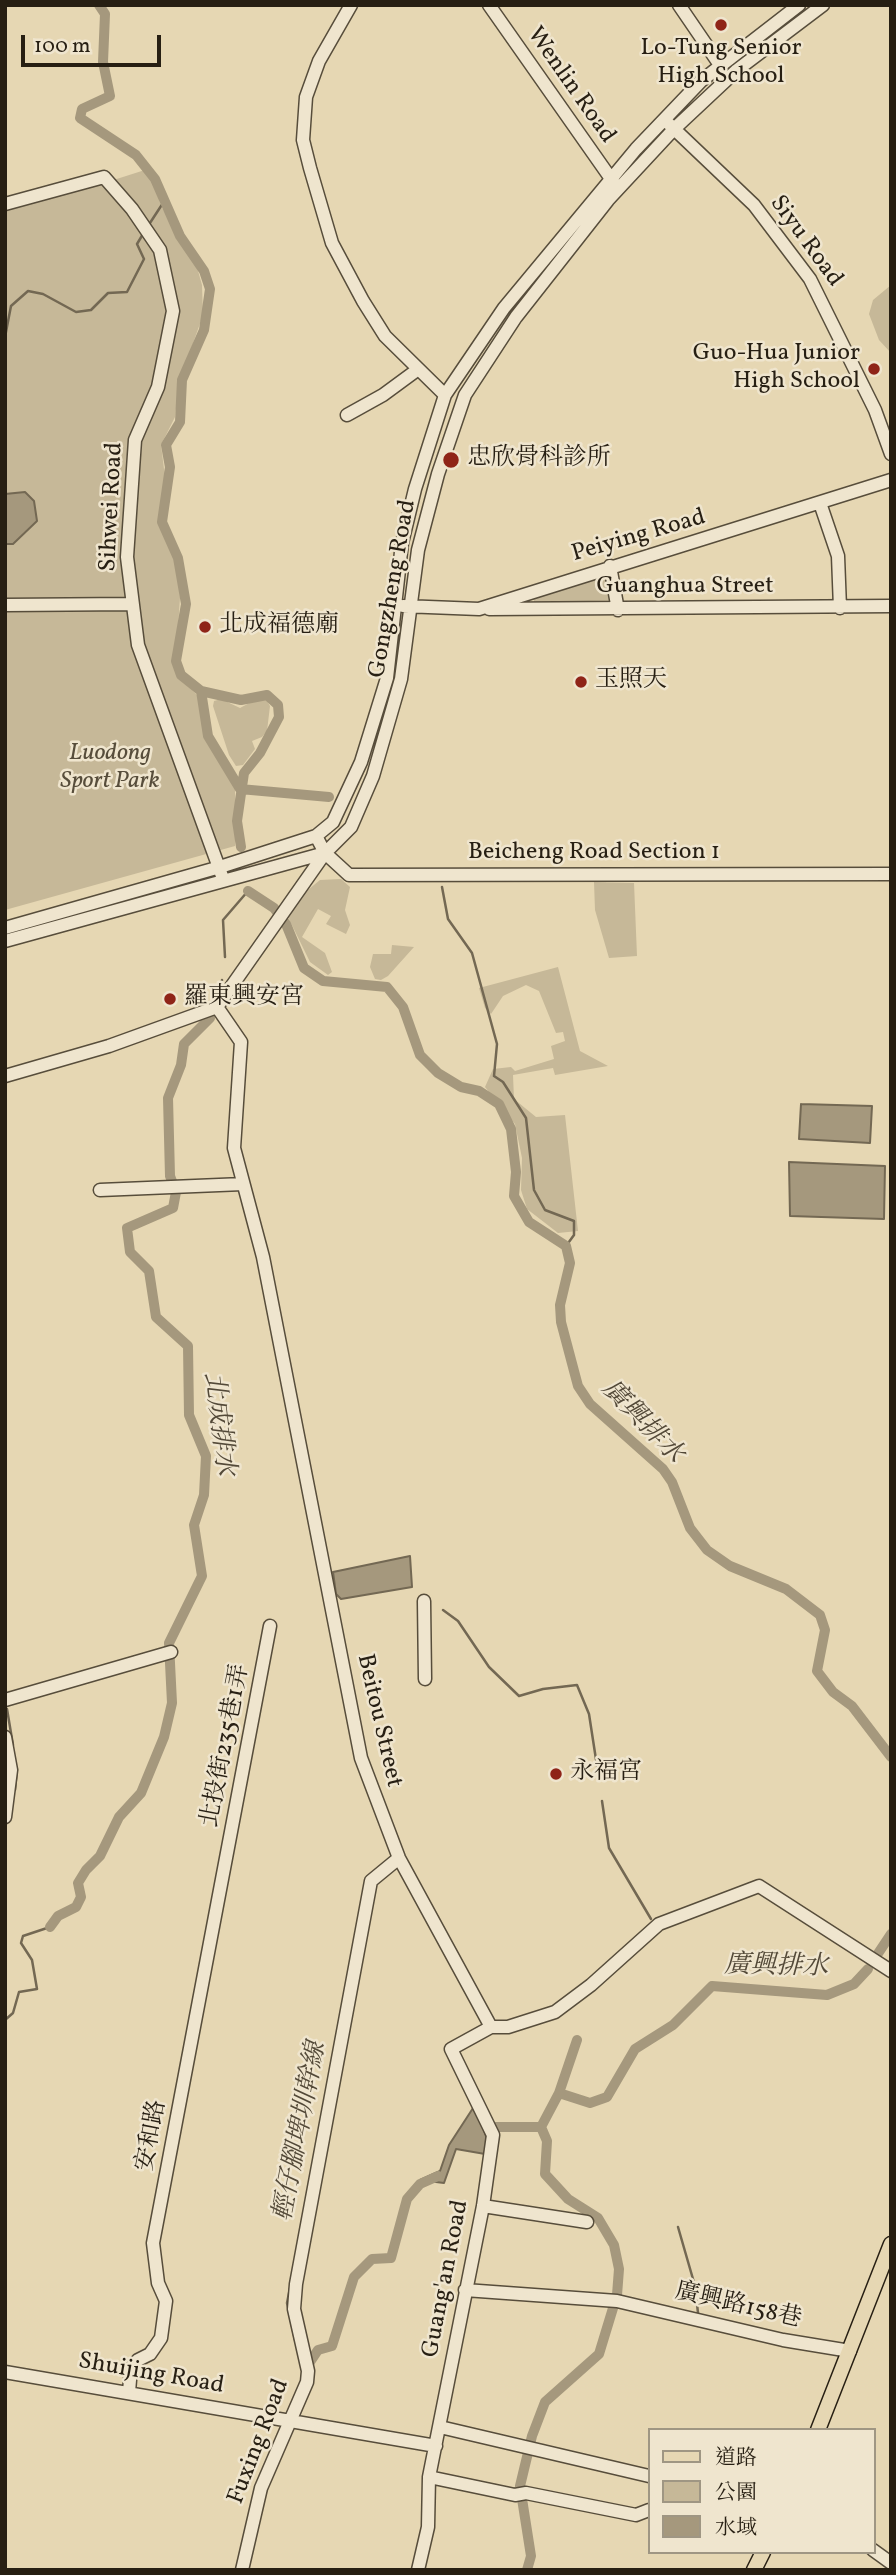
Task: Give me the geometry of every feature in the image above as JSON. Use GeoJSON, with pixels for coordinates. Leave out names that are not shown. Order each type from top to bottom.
{"type":"FeatureCollection","features":[{"type":"Feature","properties":{"kind":"main road"},"geometry":{"type":"LineString","coordinates":[[819,2428],[891,2245]]}},
{"type":"Feature","properties":{"kind":"main road"},"geometry":{"type":"LineString","coordinates":[[754,2570],[762,2554]]}},
{"type":"Feature","properties":{"kind":"street","name":"Wenlin Road"},"geometry":{"type":"LineString","coordinates":[[489,5],[609,179],[619,189]]}},
{"type":"Feature","properties":{"kind":"street"},"geometry":{"type":"LineString","coordinates":[[679,5],[720,65]]}},
{"type":"Feature","properties":{"kind":"street","name":"Gongzheng Road"},"geometry":{"type":"LineString","coordinates":[[316,836],[333,822],[361,762],[387,678],[402,543],[412,500],[445,395],[478,342],[609,179],[664,118],[720,65],[799,5]]}},
{"type":"Feature","properties":{"kind":"street"},"geometry":{"type":"LineString","coordinates":[[346,7],[319,61],[306,97],[302,117],[303,140],[331,243],[385,336],[445,395]]}},
{"type":"Feature","properties":{"kind":"street","name":"Gongzheng Road"},"geometry":{"type":"LineString","coordinates":[[5,941],[325,853],[351,827],[363,804],[401,679],[418,550],[438,474],[465,395],[516,317],[619,189],[674,129],[737,70],[814,8]]}},
{"type":"Feature","properties":{"kind":"street","name":"Siyu Road"},"geometry":{"type":"LineString","coordinates":[[664,118],[754,205],[818,291],[875,410],[891,454]]}},
{"type":"Feature","properties":{"kind":"street","name":"Sihwei Road"},"geometry":{"type":"LineString","coordinates":[[5,204],[104,177],[160,250],[173,311],[158,387],[135,440],[127,557],[138,645],[223,881]]}},
{"type":"Feature","properties":{"kind":"street"},"geometry":{"type":"LineString","coordinates":[[347,415],[383,395],[417,370]]}},
{"type":"Feature","properties":{"kind":"street","name":"Peiying Road"},"geometry":{"type":"LineString","coordinates":[[395,606],[479,609],[610,566],[891,481]]}},
{"type":"Feature","properties":{"kind":"street"},"geometry":{"type":"LineString","coordinates":[[820,503],[838,556],[840,608]]}},
{"type":"Feature","properties":{"kind":"street"},"geometry":{"type":"LineString","coordinates":[[610,566],[618,610]]}},
{"type":"Feature","properties":{"kind":"street"},"geometry":{"type":"LineString","coordinates":[[5,606],[132,604]]}},
{"type":"Feature","properties":{"kind":"street","name":"Guanghua Street"},"geometry":{"type":"LineString","coordinates":[[479,609],[891,606]]}},
{"type":"Feature","properties":{"kind":"street"},"geometry":{"type":"LineString","coordinates":[[5,928],[220,867],[316,836]]}},
{"type":"Feature","properties":{"kind":"street","name":"Beicheng Road Section 1"},"geometry":{"type":"LineString","coordinates":[[316,836],[325,853],[349,875],[891,874]]}},
{"type":"Feature","properties":{"kind":"street"},"geometry":{"type":"LineString","coordinates":[[5,1076],[109,1046],[217,1007],[325,853]]}},
{"type":"Feature","properties":{"kind":"street","name":"Beitou Street"},"geometry":{"type":"LineString","coordinates":[[217,1007],[241,1042],[234,1148],[263,1257],[361,1758],[398,1858],[491,2027]]}},
{"type":"Feature","properties":{"kind":"street"},"geometry":{"type":"LineString","coordinates":[[100,1190],[243,1184]]}},
{"type":"Feature","properties":{"kind":"street"},"geometry":{"type":"LineString","coordinates":[[424,1601],[425,1679]]}},
{"type":"Feature","properties":{"kind":"street","name":"北投街235巷1弄"},"geometry":{"type":"LineString","coordinates":[[224,1874],[270,1626]]}},
{"type":"Feature","properties":{"kind":"street"},"geometry":{"type":"LineString","coordinates":[[5,1700],[167,1653]]}},
{"type":"Feature","properties":{"kind":"street"},"geometry":{"type":"LineString","coordinates":[[5,1737],[11,1770],[5,1817]]}},
{"type":"Feature","properties":{"kind":"street","name":"Fuxing Road"},"geometry":{"type":"LineString","coordinates":[[242,2570],[261,2488],[307,2382],[308,2371],[294,2309],[296,2284],[371,1881],[398,1858]]}},
{"type":"Feature","properties":{"kind":"street","name":"安和路"},"geometry":{"type":"LineString","coordinates":[[130,2392],[131,2368],[138,2360],[150,2354],[161,2338],[166,2301],[156,2273],[153,2243],[224,1874]]}},
{"type":"Feature","properties":{"kind":"street"},"geometry":{"type":"LineString","coordinates":[[491,2027],[508,2027],[555,2012],[659,1924],[759,1886],[891,1971]]}},
{"type":"Feature","properties":{"kind":"street","name":"Guang'an Road"},"geometry":{"type":"LineString","coordinates":[[418,2570],[428,2528],[429,2477],[483,2206],[493,2135],[451,2049],[491,2027]]}},
{"type":"Feature","properties":{"kind":"street"},"geometry":{"type":"LineString","coordinates":[[483,2206],[587,2222]]}},
{"type":"Feature","properties":{"kind":"street","name":"廣興路158巷"},"geometry":{"type":"LineString","coordinates":[[465,2290],[612,2300],[783,2340],[850,2351]]}},
{"type":"Feature","properties":{"kind":"street","name":"Shuijing Road"},"geometry":{"type":"LineString","coordinates":[[5,2372],[436,2446]]}},
{"type":"Feature","properties":{"kind":"street"},"geometry":{"type":"LineString","coordinates":[[440,2427],[648,2476]]}},
{"type":"Feature","properties":{"kind":"street"},"geometry":{"type":"LineString","coordinates":[[429,2477],[636,2515],[648,2511]]}},
{"type":"Feature","properties":{"kind":"street"},"geometry":{"type":"LineString","coordinates":[[875,2551],[891,2563]]}},
{"type":"Feature","properties":{"kind":"green space","name":"Luodong Sport Park"},"geometry":{"type":"Polygon","coordinates":[[[148,169],[162,208],[193,253],[202,285],[203,315],[179,383],[175,417],[161,445],[166,485],[164,527],[178,566],[180,598],[175,672],[198,696],[214,751],[235,780],[235,846],[5,910],[5,206],[101,184],[148,169]]]}},
{"type":"Feature","properties":{"kind":"green space"},"geometry":{"type":"Polygon","coordinates":[[[891,285],[891,353],[879,340],[869,314],[873,300],[891,285]]]}},
{"type":"Feature","properties":{"kind":"green space"},"geometry":{"type":"Polygon","coordinates":[[[610,566],[618,610],[535,608],[532,590],[610,566]]]}},
{"type":"Feature","properties":{"kind":"green space"},"geometry":{"type":"Polygon","coordinates":[[[221,699],[240,708],[257,699],[266,699],[270,706],[267,731],[262,737],[252,741],[255,749],[243,765],[236,766],[229,755],[213,706],[214,701],[221,699]]]}},
{"type":"Feature","properties":{"kind":"green space"},"geometry":{"type":"Polygon","coordinates":[[[341,879],[350,887],[345,910],[350,925],[346,934],[326,924],[331,916],[318,909],[302,937],[325,953],[332,972],[328,975],[310,962],[288,917],[303,894],[320,880],[341,879]]]}},
{"type":"Feature","properties":{"kind":"green space"},"geometry":{"type":"Polygon","coordinates":[[[594,882],[634,883],[637,956],[609,958],[595,910],[594,882]]]}},
{"type":"Feature","properties":{"kind":"green space"},"geometry":{"type":"Polygon","coordinates":[[[392,945],[414,947],[388,976],[381,980],[375,979],[370,967],[373,954],[391,954],[392,945]]]}},
{"type":"Feature","properties":{"kind":"green space"},"geometry":{"type":"Polygon","coordinates":[[[558,967],[580,1051],[608,1066],[555,1075],[553,1068],[513,1075],[514,1099],[536,1117],[565,1115],[578,1231],[558,1233],[527,1209],[521,1190],[522,1158],[515,1124],[485,1087],[493,1069],[511,1067],[515,1071],[554,1059],[551,1046],[565,1041],[563,1032],[556,1033],[539,991],[526,985],[503,996],[491,1014],[485,1008],[479,988],[558,967]]]}},
{"type":"Feature","properties":{"kind":"water"},"geometry":{"type":"Polygon","coordinates":[[[25,492],[34,501],[37,521],[13,544],[5,544],[5,494],[25,492]]]}},
{"type":"Feature","properties":{"kind":"water"},"geometry":{"type":"Polygon","coordinates":[[[801,1104],[872,1106],[870,1143],[799,1139],[801,1104]]]}},
{"type":"Feature","properties":{"kind":"water"},"geometry":{"type":"Polygon","coordinates":[[[789,1162],[885,1166],[884,1219],[790,1216],[789,1162]]]}},
{"type":"Feature","properties":{"kind":"water"},"geometry":{"type":"Polygon","coordinates":[[[410,1556],[412,1587],[341,1599],[336,1594],[333,1572],[410,1556]]]}},
{"type":"Feature","properties":{"kind":"water"},"geometry":{"type":"Polygon","coordinates":[[[475,2105],[487,2139],[485,2154],[456,2149],[444,2183],[420,2180],[440,2171],[449,2145],[475,2105]]]}},
{"type":"Feature","properties":{"kind":"waterway"},"geometry":{"type":"LineString","coordinates":[[99,5],[105,14],[103,62],[110,96],[82,109],[80,118],[136,155],[155,179],[180,236],[204,271],[210,289],[204,330],[182,380],[180,422],[166,445],[170,467],[162,522],[178,558],[186,604],[176,661],[181,675],[201,691],[241,700],[267,695],[278,705],[279,717],[260,753],[244,773],[237,821],[241,847]]}},
{"type":"Feature","properties":{"kind":"waterway"},"geometry":{"type":"LineString","coordinates":[[148,226],[163,203]]}},
{"type":"Feature","properties":{"kind":"waterway"},"geometry":{"type":"LineString","coordinates":[[5,337],[11,306],[28,291],[43,294],[76,312],[91,310],[108,293],[127,292],[144,259],[137,244],[143,234]]}},
{"type":"Feature","properties":{"kind":"waterway"},"geometry":{"type":"LineString","coordinates":[[201,691],[208,736],[240,789],[329,797]]}},
{"type":"Feature","properties":{"kind":"waterway"},"geometry":{"type":"LineString","coordinates":[[442,887],[448,919],[472,953],[497,1044],[494,1076],[503,1082],[526,1118],[534,1190],[545,1210],[574,1221],[574,1235],[566,1246]]}},
{"type":"Feature","properties":{"kind":"waterway","name":"北成排水"},"geometry":{"type":"LineString","coordinates":[[225,957],[223,920],[248,891]]}},
{"type":"Feature","properties":{"kind":"waterway","name":"廣興排水"},"geometry":{"type":"LineString","coordinates":[[248,891],[274,908],[286,924],[304,968],[323,981],[387,987],[403,1007],[420,1055],[438,1073],[461,1087],[479,1091],[499,1104],[511,1129],[516,1172],[514,1196],[529,1222],[566,1246],[570,1263],[560,1305],[561,1322],[578,1386],[590,1404],[663,1469],[672,1482],[690,1528],[707,1550],[730,1566],[786,1589],[820,1615],[825,1630],[817,1671],[833,1692],[852,1706],[891,1757]]}},
{"type":"Feature","properties":{"kind":"waterway","name":"北成排水"},"geometry":{"type":"LineString","coordinates":[[220,992],[222,980]]}},
{"type":"Feature","properties":{"kind":"waterway","name":"北成排水"},"geometry":{"type":"LineString","coordinates":[[50,1927],[58,1916],[76,1907],[81,1897],[78,1883],[100,1856],[119,1817],[141,1793],[164,1737],[172,1703],[169,1643],[202,1576],[194,1525],[204,1495],[206,1456],[189,1415],[188,1346],[156,1317],[149,1271],[130,1252],[127,1228],[173,1208],[176,1192],[170,1176],[168,1098],[181,1065],[184,1044],[210,1018]]}},
{"type":"Feature","properties":{"kind":"waterway"},"geometry":{"type":"LineString","coordinates":[[443,1610],[458,1621],[489,1667],[519,1696],[543,1689],[577,1685],[589,1714],[599,1779]]}},
{"type":"Feature","properties":{"kind":"waterway"},"geometry":{"type":"LineString","coordinates":[[7,1709],[13,1745]]}},
{"type":"Feature","properties":{"kind":"waterway"},"geometry":{"type":"LineString","coordinates":[[15,1790],[17,1769]]}},
{"type":"Feature","properties":{"kind":"waterway"},"geometry":{"type":"LineString","coordinates":[[602,1801],[609,1848],[651,1919]]}},
{"type":"Feature","properties":{"kind":"waterway","name":"北成排水"},"geometry":{"type":"LineString","coordinates":[[5,2020],[13,2013],[19,1992],[37,1989],[32,1960],[21,1943],[23,1936],[50,1927]]}},
{"type":"Feature","properties":{"kind":"waterway","name":"廣興排水"},"geometry":{"type":"LineString","coordinates":[[877,1955],[891,1934]]}},
{"type":"Feature","properties":{"kind":"waterway","name":"廣興排水"},"geometry":{"type":"LineString","coordinates":[[541,2127],[559,2093],[590,2103],[607,2097],[635,2049],[673,2025],[712,1986],[827,1995],[854,1984],[868,1969]]}},
{"type":"Feature","properties":{"kind":"waterway"},"geometry":{"type":"LineString","coordinates":[[559,2093],[577,2040]]}},
{"type":"Feature","properties":{"kind":"waterway","name":"廣興排水"},"geometry":{"type":"LineString","coordinates":[[495,2127],[541,2127]]}},
{"type":"Feature","properties":{"kind":"waterway"},"geometry":{"type":"LineString","coordinates":[[527,2570],[531,2556],[520,2486],[532,2436],[545,2402],[599,2354],[617,2295],[619,2269],[614,2245],[598,2218],[568,2199],[545,2174],[547,2141],[541,2127]]}},
{"type":"Feature","properties":{"kind":"waterway"},"geometry":{"type":"LineString","coordinates":[[310,2362],[318,2350],[332,2346],[354,2277],[372,2259],[391,2258],[407,2199],[420,2184],[438,2176]]}},
{"type":"Feature","properties":{"kind":"waterway"},"geometry":{"type":"LineString","coordinates":[[678,2227],[695,2286],[698,2313]]}},
{"type":"Feature","properties":{"kind":"waterway","name":"輕仔腳埤圳幹線"},"geometry":{"type":"LineString","coordinates":[[290,2288],[287,2303],[295,2340]]}},
{"type":"Feature","properties":{"kind":"place","name":"Lo-Tung Senior High School"},"geometry":{"type":"Point","coordinates":[721,25]}},
{"type":"Feature","properties":{"kind":"place","name":"Guo-Hua Junior High School"},"geometry":{"type":"Point","coordinates":[874,369]}},
{"type":"Feature","properties":{"kind":"place","name":"忠欣骨科診所"},"geometry":{"type":"Point","coordinates":[451,460]}},
{"type":"Feature","properties":{"kind":"place","name":"北成福德廟"},"geometry":{"type":"Point","coordinates":[205,627]}},
{"type":"Feature","properties":{"kind":"place","name":"玉照天"},"geometry":{"type":"Point","coordinates":[581,682]}},
{"type":"Feature","properties":{"kind":"place","name":"羅東興安宮"},"geometry":{"type":"Point","coordinates":[170,999]}},
{"type":"Feature","properties":{"kind":"place","name":"永福宮"},"geometry":{"type":"Point","coordinates":[556,1774]}}]}
